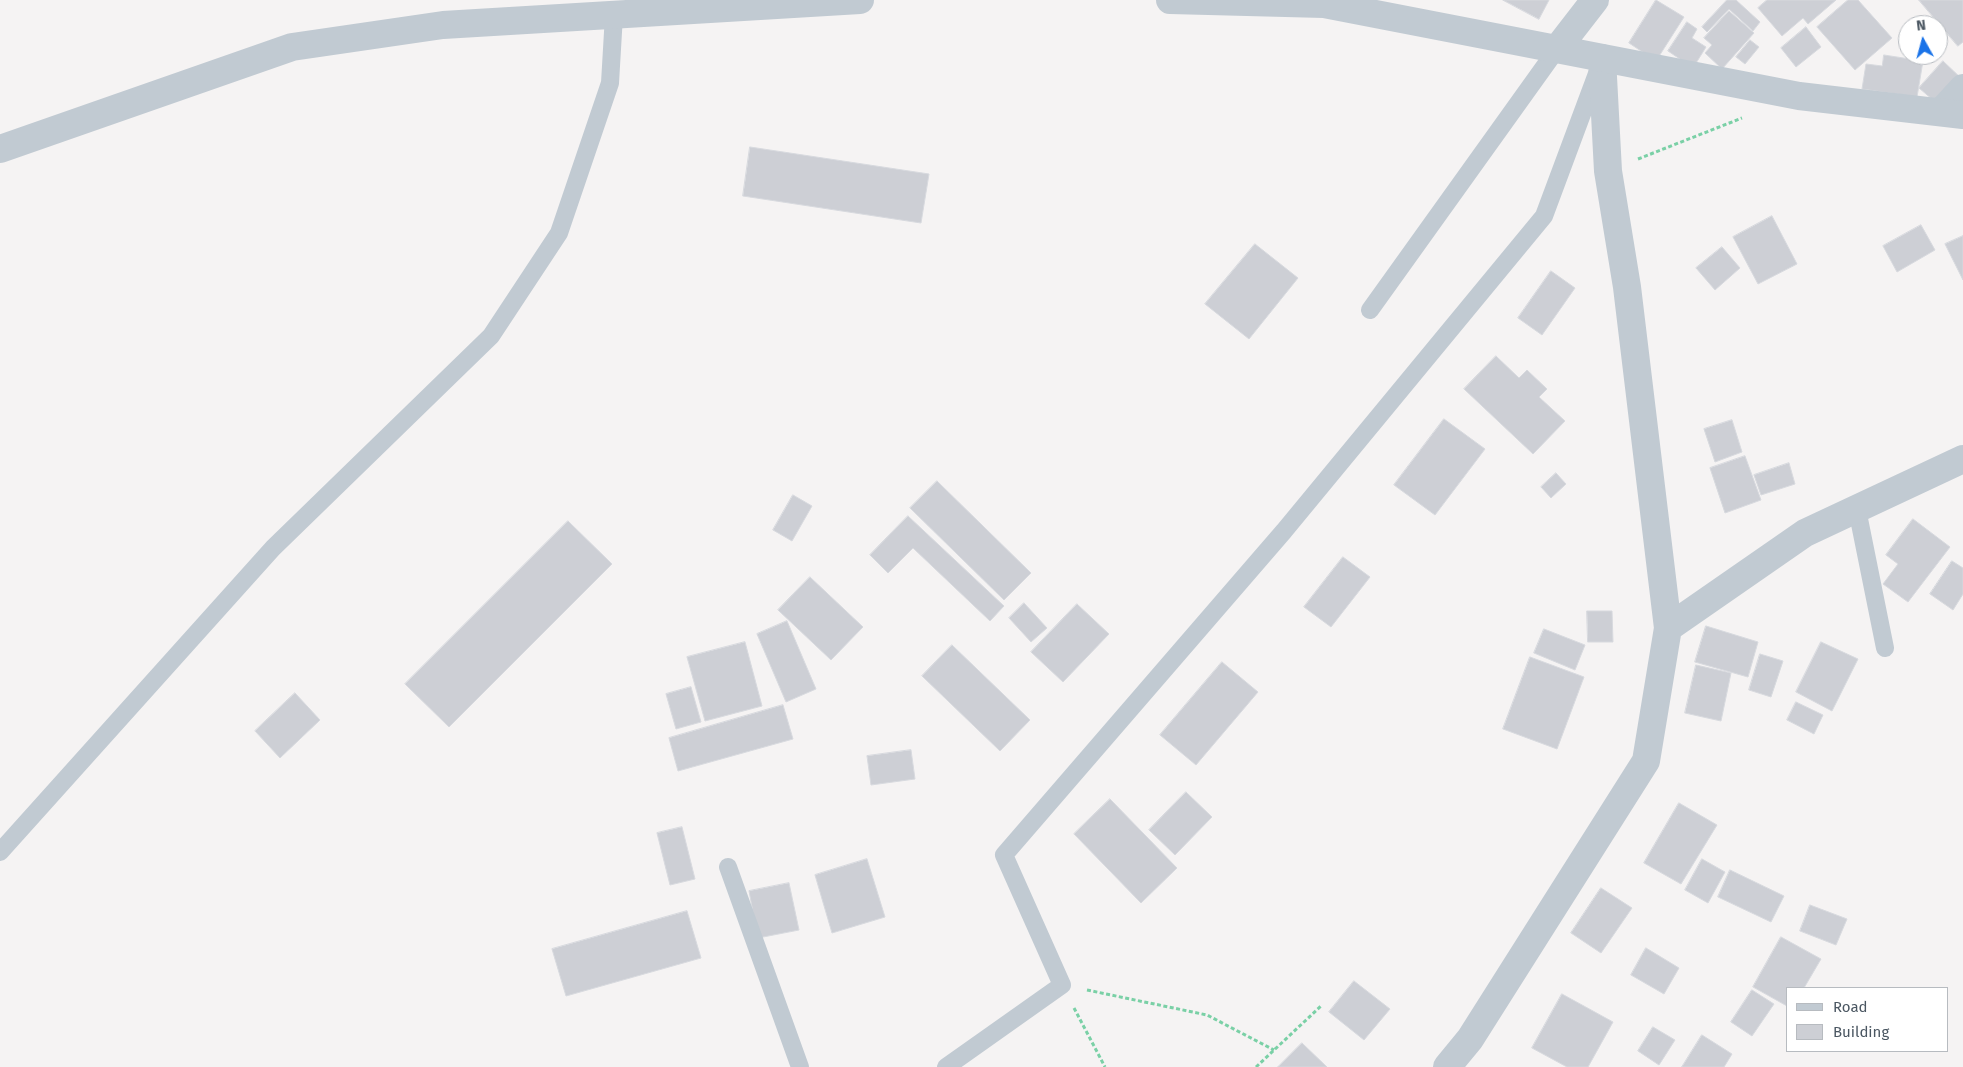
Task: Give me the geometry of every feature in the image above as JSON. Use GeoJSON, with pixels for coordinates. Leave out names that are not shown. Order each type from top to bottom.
{"type":"FeatureCollection","features":[{"type":"Feature","properties":{"kind":"street"},"geometry":{"type":"LineString","coordinates":[[0,149],[292,47],[443,25],[860,0]]}},
{"type":"Feature","properties":{"kind":"street"},"geometry":{"type":"LineString","coordinates":[[1170,0],[1324,4],[1799,96],[1952,114],[1963,88]]}},
{"type":"Feature","properties":{"kind":"street"},"geometry":{"type":"LineString","coordinates":[[1557,49],[1595,0]]}},
{"type":"Feature","properties":{"kind":"street"},"geometry":{"type":"LineString","coordinates":[[1447,1067],[1470,1039],[1646,761],[1668,628],[1627,286],[1608,171],[1602,58]]}},
{"type":"Feature","properties":{"kind":"street"},"geometry":{"type":"LineString","coordinates":[[1668,628],[1805,533],[1963,459]]}},
{"type":"Feature","properties":{"kind":"lane"},"geometry":{"type":"LineString","coordinates":[[0,852],[273,548],[491,336],[559,234],[610,83],[614,15]]}},
{"type":"Feature","properties":{"kind":"lane"},"geometry":{"type":"LineString","coordinates":[[1370,310],[1557,49]]}},
{"type":"Feature","properties":{"kind":"lane"},"geometry":{"type":"LineString","coordinates":[[946,1067],[1062,985],[1004,855],[1284,531],[1544,216],[1602,58]]}},
{"type":"Feature","properties":{"kind":"lane"},"geometry":{"type":"LineString","coordinates":[[1857,509],[1885,648]]}},
{"type":"Feature","properties":{"kind":"lane"},"geometry":{"type":"LineString","coordinates":[[728,867],[800,1067]]}},
{"type":"Feature","properties":{"kind":"path"},"geometry":{"type":"LineString","coordinates":[[1608,171],[1745,117]]}},
{"type":"Feature","properties":{"kind":"path"},"geometry":{"type":"LineString","coordinates":[[1062,985],[1207,1014],[1274,1050]]}},
{"type":"Feature","properties":{"kind":"path"},"geometry":{"type":"LineString","coordinates":[[1062,985],[1105,1067]]}},
{"type":"Feature","properties":{"kind":"path"},"geometry":{"type":"LineString","coordinates":[[1256,1067],[1322,1006]]}},
{"type":"Feature","properties":{"kind":"building"},"geometry":{"type":"Polygon","coordinates":[[[1503,0],[1549,0],[1539,19],[1503,0]]]}},
{"type":"Feature","properties":{"kind":"building"},"geometry":{"type":"Polygon","coordinates":[[[1656,0],[1684,17],[1656,61],[1629,43],[1656,0]]]}},
{"type":"Feature","properties":{"kind":"building"},"geometry":{"type":"Polygon","coordinates":[[[1727,0],[1736,0],[1760,22],[1753,31],[1729,9],[1707,32],[1702,27],[1727,0]]]}},
{"type":"Feature","properties":{"kind":"building"},"geometry":{"type":"Polygon","coordinates":[[[1767,0],[1836,0],[1808,24],[1803,18],[1782,36],[1758,8],[1767,0]]]}},
{"type":"Feature","properties":{"kind":"building"},"geometry":{"type":"Polygon","coordinates":[[[1848,0],[1858,0],[1892,38],[1855,70],[1817,27],[1848,0]]]}},
{"type":"Feature","properties":{"kind":"building"},"geometry":{"type":"Polygon","coordinates":[[[1919,0],[1963,0],[1963,42],[1958,46],[1948,34],[1948,15],[1932,15],[1919,0]]]}},
{"type":"Feature","properties":{"kind":"building"},"geometry":{"type":"Polygon","coordinates":[[[1729,11],[1754,33],[1722,69],[1705,53],[1712,45],[1704,38],[1729,11]]]}},
{"type":"Feature","properties":{"kind":"building"},"geometry":{"type":"Polygon","coordinates":[[[1687,22],[1697,29],[1692,38],[1706,47],[1693,68],[1668,51],[1687,22]]]}},
{"type":"Feature","properties":{"kind":"building"},"geometry":{"type":"Polygon","coordinates":[[[1806,27],[1821,47],[1796,67],[1781,48],[1806,27]]]}},
{"type":"Feature","properties":{"kind":"building"},"geometry":{"type":"Polygon","coordinates":[[[1750,40],[1759,47],[1745,64],[1736,57],[1750,40]]]}},
{"type":"Feature","properties":{"kind":"building"},"geometry":{"type":"Polygon","coordinates":[[[1884,55],[1898,57],[1898,65],[1922,65],[1917,97],[1862,89],[1866,64],[1882,66],[1884,55]]]}},
{"type":"Feature","properties":{"kind":"building"},"geometry":{"type":"Polygon","coordinates":[[[1939,65],[1947,65],[1963,80],[1941,107],[1919,88],[1939,65]]]}},
{"type":"Feature","properties":{"kind":"building"},"geometry":{"type":"Polygon","coordinates":[[[750,147],[929,174],[921,223],[743,196],[750,147]]]}},
{"type":"Feature","properties":{"kind":"building"},"geometry":{"type":"Polygon","coordinates":[[[1772,216],[1797,264],[1758,284],[1733,237],[1772,216]]]}},
{"type":"Feature","properties":{"kind":"building"},"geometry":{"type":"Polygon","coordinates":[[[1921,225],[1935,250],[1897,272],[1883,246],[1921,225]]]}},
{"type":"Feature","properties":{"kind":"building"},"geometry":{"type":"Polygon","coordinates":[[[1963,236],[1963,280],[1945,244],[1963,236]]]}},
{"type":"Feature","properties":{"kind":"building"},"geometry":{"type":"Polygon","coordinates":[[[1255,244],[1298,278],[1249,339],[1205,304],[1255,244]]]}},
{"type":"Feature","properties":{"kind":"building"},"geometry":{"type":"Polygon","coordinates":[[[1722,247],[1740,268],[1715,290],[1696,268],[1722,247]]]}},
{"type":"Feature","properties":{"kind":"building"},"geometry":{"type":"Polygon","coordinates":[[[1551,271],[1575,288],[1542,335],[1518,318],[1551,271]]]}},
{"type":"Feature","properties":{"kind":"building"},"geometry":{"type":"Polygon","coordinates":[[[1496,356],[1519,378],[1527,370],[1547,389],[1539,397],[1565,421],[1533,454],[1464,389],[1496,356]]]}},
{"type":"Feature","properties":{"kind":"building"},"geometry":{"type":"Polygon","coordinates":[[[1444,419],[1485,449],[1435,515],[1394,485],[1444,419]]]}},
{"type":"Feature","properties":{"kind":"building"},"geometry":{"type":"Polygon","coordinates":[[[1732,420],[1742,452],[1715,462],[1704,429],[1732,420]]]}},
{"type":"Feature","properties":{"kind":"building"},"geometry":{"type":"Polygon","coordinates":[[[1745,456],[1761,500],[1725,513],[1710,468],[1745,456]]]}},
{"type":"Feature","properties":{"kind":"building"},"geometry":{"type":"Polygon","coordinates":[[[1789,463],[1795,484],[1761,495],[1754,475],[1789,463]]]}},
{"type":"Feature","properties":{"kind":"building"},"geometry":{"type":"Polygon","coordinates":[[[1556,473],[1566,484],[1551,498],[1541,487],[1556,473]]]}},
{"type":"Feature","properties":{"kind":"building"},"geometry":{"type":"Polygon","coordinates":[[[937,481],[1031,573],[1004,600],[910,508],[937,481]]]}},
{"type":"Feature","properties":{"kind":"building"},"geometry":{"type":"Polygon","coordinates":[[[793,495],[812,506],[792,541],[773,530],[793,495]]]}},
{"type":"Feature","properties":{"kind":"building"},"geometry":{"type":"Polygon","coordinates":[[[908,516],[1004,606],[990,621],[913,548],[888,573],[870,555],[908,516]]]}},
{"type":"Feature","properties":{"kind":"building"},"geometry":{"type":"Polygon","coordinates":[[[1913,519],[1950,547],[1908,602],[1883,584],[1898,564],[1886,555],[1913,519]]]}},
{"type":"Feature","properties":{"kind":"building"},"geometry":{"type":"Polygon","coordinates":[[[568,521],[612,564],[449,727],[405,684],[568,521]]]}},
{"type":"Feature","properties":{"kind":"building"},"geometry":{"type":"Polygon","coordinates":[[[1343,557],[1370,577],[1331,627],[1304,607],[1343,557]]]}},
{"type":"Feature","properties":{"kind":"building"},"geometry":{"type":"Polygon","coordinates":[[[1952,561],[1963,568],[1963,594],[1953,610],[1930,594],[1952,561]]]}},
{"type":"Feature","properties":{"kind":"building"},"geometry":{"type":"Polygon","coordinates":[[[810,577],[863,627],[831,660],[778,610],[810,577]]]}},
{"type":"Feature","properties":{"kind":"building"},"geometry":{"type":"Polygon","coordinates":[[[1024,603],[1047,628],[1031,642],[1009,618],[1024,603]]]}},
{"type":"Feature","properties":{"kind":"building"},"geometry":{"type":"Polygon","coordinates":[[[1077,604],[1109,634],[1063,682],[1031,652],[1077,604]]]}},
{"type":"Feature","properties":{"kind":"building"},"geometry":{"type":"Polygon","coordinates":[[[1587,611],[1612,611],[1613,642],[1588,642],[1587,611]]]}},
{"type":"Feature","properties":{"kind":"building"},"geometry":{"type":"Polygon","coordinates":[[[787,621],[816,689],[786,702],[757,634],[787,621]]]}},
{"type":"Feature","properties":{"kind":"building"},"geometry":{"type":"Polygon","coordinates":[[[1706,626],[1758,642],[1748,677],[1695,662],[1706,626]]]}},
{"type":"Feature","properties":{"kind":"building"},"geometry":{"type":"Polygon","coordinates":[[[1544,629],[1585,645],[1575,670],[1534,653],[1544,629]]]}},
{"type":"Feature","properties":{"kind":"building"},"geometry":{"type":"Polygon","coordinates":[[[745,642],[762,706],[705,721],[687,657],[745,642]]]}},
{"type":"Feature","properties":{"kind":"building"},"geometry":{"type":"Polygon","coordinates":[[[1821,642],[1858,659],[1832,711],[1796,692],[1821,642]]]}},
{"type":"Feature","properties":{"kind":"building"},"geometry":{"type":"Polygon","coordinates":[[[952,645],[1030,720],[1000,751],[922,676],[952,645]]]}},
{"type":"Feature","properties":{"kind":"building"},"geometry":{"type":"Polygon","coordinates":[[[1760,654],[1783,661],[1771,697],[1749,690],[1760,654]]]}},
{"type":"Feature","properties":{"kind":"building"},"geometry":{"type":"Polygon","coordinates":[[[1530,657],[1584,677],[1557,749],[1503,729],[1530,657]]]}},
{"type":"Feature","properties":{"kind":"building"},"geometry":{"type":"Polygon","coordinates":[[[1222,662],[1258,692],[1196,765],[1160,735],[1222,662]]]}},
{"type":"Feature","properties":{"kind":"building"},"geometry":{"type":"Polygon","coordinates":[[[1696,665],[1731,673],[1721,721],[1685,713],[1696,665]]]}},
{"type":"Feature","properties":{"kind":"building"},"geometry":{"type":"Polygon","coordinates":[[[691,687],[701,722],[676,729],[666,694],[691,687]]]}},
{"type":"Feature","properties":{"kind":"building"},"geometry":{"type":"Polygon","coordinates":[[[295,693],[320,720],[280,758],[255,731],[295,693]]]}},
{"type":"Feature","properties":{"kind":"building"},"geometry":{"type":"Polygon","coordinates":[[[1796,702],[1823,715],[1814,734],[1787,720],[1796,702]]]}},
{"type":"Feature","properties":{"kind":"building"},"geometry":{"type":"Polygon","coordinates":[[[783,705],[793,739],[678,771],[669,738],[783,705]]]}},
{"type":"Feature","properties":{"kind":"building"},"geometry":{"type":"Polygon","coordinates":[[[911,750],[915,779],[871,785],[867,756],[911,750]]]}},
{"type":"Feature","properties":{"kind":"building"},"geometry":{"type":"Polygon","coordinates":[[[1186,792],[1212,817],[1175,855],[1149,830],[1186,792]]]}},
{"type":"Feature","properties":{"kind":"building"},"geometry":{"type":"Polygon","coordinates":[[[1110,799],[1177,868],[1141,903],[1074,834],[1110,799]]]}},
{"type":"Feature","properties":{"kind":"building"},"geometry":{"type":"Polygon","coordinates":[[[1679,803],[1717,825],[1681,884],[1644,863],[1679,803]]]}},
{"type":"Feature","properties":{"kind":"building"},"geometry":{"type":"Polygon","coordinates":[[[682,827],[695,879],[670,885],[657,833],[682,827]]]}},
{"type":"Feature","properties":{"kind":"building"},"geometry":{"type":"Polygon","coordinates":[[[867,859],[885,917],[832,933],[815,875],[867,859]]]}},
{"type":"Feature","properties":{"kind":"building"},"geometry":{"type":"Polygon","coordinates":[[[1702,859],[1725,872],[1708,903],[1685,890],[1702,859]]]}},
{"type":"Feature","properties":{"kind":"building"},"geometry":{"type":"Polygon","coordinates":[[[1730,870],[1784,896],[1771,922],[1718,897],[1730,870]]]}},
{"type":"Feature","properties":{"kind":"building"},"geometry":{"type":"Polygon","coordinates":[[[789,883],[799,930],[758,938],[749,891],[789,883]]]}},
{"type":"Feature","properties":{"kind":"building"},"geometry":{"type":"Polygon","coordinates":[[[1601,888],[1632,908],[1601,953],[1571,933],[1601,888]]]}},
{"type":"Feature","properties":{"kind":"building"},"geometry":{"type":"Polygon","coordinates":[[[1810,905],[1847,919],[1836,945],[1800,931],[1810,905]]]}},
{"type":"Feature","properties":{"kind":"building"},"geometry":{"type":"Polygon","coordinates":[[[687,911],[701,958],[566,996],[552,949],[687,911]]]}},
{"type":"Feature","properties":{"kind":"building"},"geometry":{"type":"Polygon","coordinates":[[[1781,937],[1821,959],[1805,987],[1786,987],[1786,1005],[1753,987],[1781,937]]]}},
{"type":"Feature","properties":{"kind":"building"},"geometry":{"type":"Polygon","coordinates":[[[1646,948],[1679,968],[1664,994],[1631,975],[1646,948]]]}},
{"type":"Feature","properties":{"kind":"building"},"geometry":{"type":"Polygon","coordinates":[[[1354,981],[1390,1009],[1364,1040],[1329,1012],[1354,981]]]}},
{"type":"Feature","properties":{"kind":"building"},"geometry":{"type":"Polygon","coordinates":[[[1752,990],[1774,1004],[1752,1036],[1731,1022],[1752,990]]]}},
{"type":"Feature","properties":{"kind":"building"},"geometry":{"type":"Polygon","coordinates":[[[1562,994],[1613,1022],[1588,1067],[1567,1067],[1532,1048],[1562,994]]]}},
{"type":"Feature","properties":{"kind":"building"},"geometry":{"type":"Polygon","coordinates":[[[1653,1027],[1675,1040],[1659,1065],[1638,1051],[1653,1027]]]}},
{"type":"Feature","properties":{"kind":"building"},"geometry":{"type":"Polygon","coordinates":[[[1702,1035],[1732,1054],[1724,1067],[1682,1067],[1702,1035]]]}},
{"type":"Feature","properties":{"kind":"building"},"geometry":{"type":"Polygon","coordinates":[[[1302,1043],[1327,1067],[1278,1067],[1302,1043]]]}}]}
